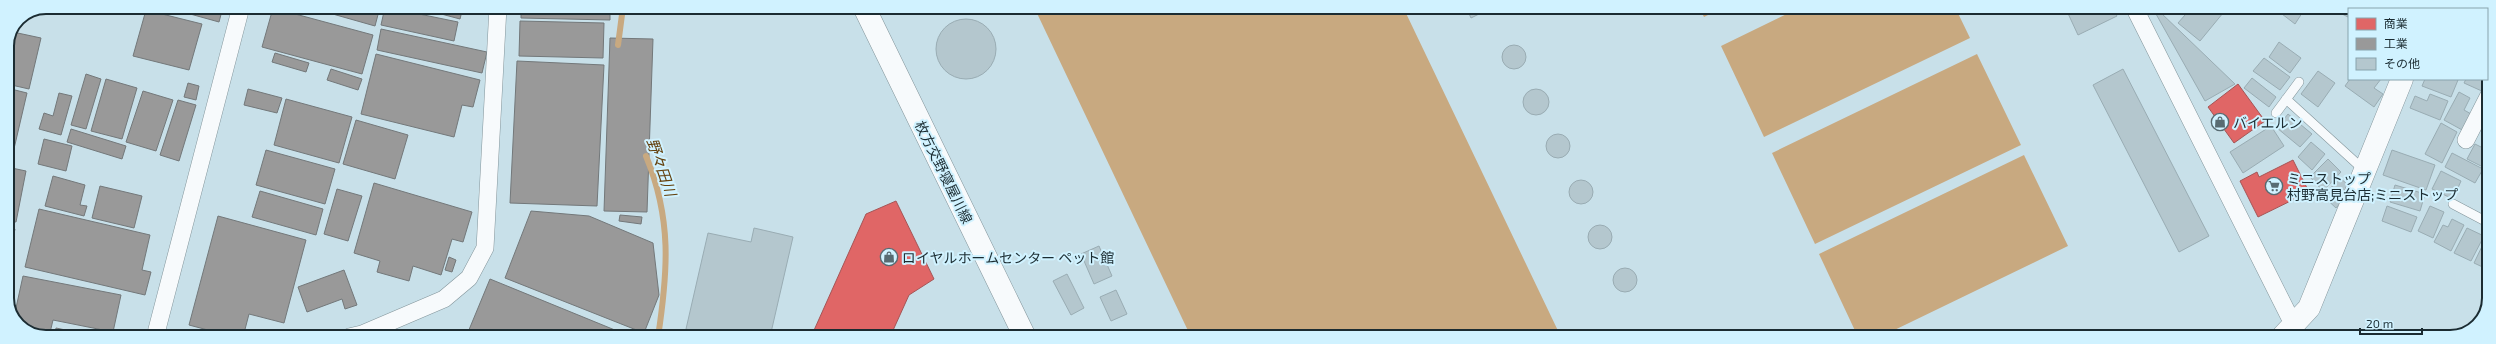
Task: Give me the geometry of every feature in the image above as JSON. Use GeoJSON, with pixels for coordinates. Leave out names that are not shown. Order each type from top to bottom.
{"type":"FeatureCollection","features":[{"type":"Feature","properties":{"kind":"main road","name":"枚方交野寝屋川線"},"geometry":{"type":"LineString","coordinates":[[867,14],[1021,330]]}},
{"type":"Feature","properties":{"kind":"main road"},"geometry":{"type":"LineString","coordinates":[[2290,330],[2309,308],[2402,80]]}},
{"type":"Feature","properties":{"kind":"street"},"geometry":{"type":"LineString","coordinates":[[157,330],[239,14]]}},
{"type":"Feature","properties":{"kind":"street"},"geometry":{"type":"LineString","coordinates":[[372,330],[444,299],[469,278],[485,248],[498,14]]}},
{"type":"Feature","properties":{"kind":"street"},"geometry":{"type":"LineString","coordinates":[[2137,14],[2287,330]]}},
{"type":"Feature","properties":{"kind":"street"},"geometry":{"type":"LineString","coordinates":[[2466,140],[2482,109]]}},
{"type":"Feature","properties":{"kind":"lane"},"geometry":{"type":"LineString","coordinates":[[2276,113],[2299,82]]}},
{"type":"Feature","properties":{"kind":"lane"},"geometry":{"type":"LineString","coordinates":[[2286,99],[2365,171]]}},
{"type":"Feature","properties":{"kind":"lane"},"geometry":{"type":"LineString","coordinates":[[2453,204],[2482,220]]}},
{"type":"Feature","properties":{"kind":"shaded area"},"geometry":{"type":"Polygon","coordinates":[[[1037,14],[1406,14],[1558,330],[1188,330],[1037,14]]]}},
{"type":"Feature","properties":{"kind":"shaded area"},"geometry":{"type":"Polygon","coordinates":[[[1702,14],[1710,14],[1704,17],[1702,14]]]}},
{"type":"Feature","properties":{"kind":"shaded area"},"geometry":{"type":"Polygon","coordinates":[[[1787,14],[1958,14],[1970,38],[1764,137],[1721,46],[1787,14]]]}},
{"type":"Feature","properties":{"kind":"shaded area"},"geometry":{"type":"Polygon","coordinates":[[[1977,54],[2021,145],[1815,244],[1772,153],[1977,54]]]}},
{"type":"Feature","properties":{"kind":"shaded area"},"geometry":{"type":"Polygon","coordinates":[[[2024,155],[2068,246],[1894,330],[1855,330],[1819,254],[2024,155]]]}},
{"type":"Feature","properties":{"kind":"building: 商業"},"geometry":{"type":"Polygon","coordinates":[[[2238,84],[2265,121],[2234,143],[2208,107],[2238,84]]]}},
{"type":"Feature","properties":{"kind":"building: 商業","name":"ミニストップ 村野高見台店;ミニストップ"},"geometry":{"type":"Polygon","coordinates":[[[2293,160],[2309,192],[2258,217],[2240,181],[2257,172],[2259,177],[2293,160]]]}},
{"type":"Feature","properties":{"kind":"building: 商業"},"geometry":{"type":"Polygon","coordinates":[[[896,201],[934,279],[909,295],[893,330],[814,330],[866,214],[896,201]]]}},
{"type":"Feature","properties":{"kind":"building: 工業"},"geometry":{"type":"Polygon","coordinates":[[[145,14],[162,14],[202,24],[189,70],[133,56],[145,14]]]}},
{"type":"Feature","properties":{"kind":"building: 工業"},"geometry":{"type":"Polygon","coordinates":[[[190,14],[221,14],[219,22],[190,14]]]}},
{"type":"Feature","properties":{"kind":"building: 工業"},"geometry":{"type":"Polygon","coordinates":[[[271,14],[295,14],[373,35],[362,74],[262,47],[271,14]]]}},
{"type":"Feature","properties":{"kind":"building: 工業"},"geometry":{"type":"Polygon","coordinates":[[[333,14],[378,14],[375,26],[333,14]]]}},
{"type":"Feature","properties":{"kind":"building: 工業"},"geometry":{"type":"Polygon","coordinates":[[[383,14],[419,14],[458,22],[454,41],[381,25],[383,14]]]}},
{"type":"Feature","properties":{"kind":"building: 工業"},"geometry":{"type":"Polygon","coordinates":[[[441,14],[461,14],[460,19],[441,14]]]}},
{"type":"Feature","properties":{"kind":"building: 工業"},"geometry":{"type":"Polygon","coordinates":[[[521,14],[610,14],[610,20],[521,18],[521,14]]]}},
{"type":"Feature","properties":{"kind":"building: 工業"},"geometry":{"type":"Polygon","coordinates":[[[520,21],[604,23],[603,58],[519,56],[520,21]]]}},
{"type":"Feature","properties":{"kind":"building: 工業"},"geometry":{"type":"Polygon","coordinates":[[[381,29],[487,52],[482,73],[377,50],[381,29]]]}},
{"type":"Feature","properties":{"kind":"building: 工業"},"geometry":{"type":"Polygon","coordinates":[[[17,33],[41,38],[29,89],[14,86],[14,46],[17,33]]]}},
{"type":"Feature","properties":{"kind":"building: 工業"},"geometry":{"type":"Polygon","coordinates":[[[610,38],[653,39],[647,212],[604,211],[610,38]]]}},
{"type":"Feature","properties":{"kind":"building: 工業"},"geometry":{"type":"Polygon","coordinates":[[[275,53],[309,63],[306,72],[272,62],[275,53]]]}},
{"type":"Feature","properties":{"kind":"building: 工業"},"geometry":{"type":"Polygon","coordinates":[[[376,54],[480,80],[473,107],[462,105],[454,137],[361,114],[376,54]]]}},
{"type":"Feature","properties":{"kind":"building: 工業"},"geometry":{"type":"Polygon","coordinates":[[[517,61],[604,65],[597,206],[510,203],[517,61]]]}},
{"type":"Feature","properties":{"kind":"building: 工業"},"geometry":{"type":"Polygon","coordinates":[[[331,69],[362,79],[358,90],[327,80],[331,69]]]}},
{"type":"Feature","properties":{"kind":"building: 工業"},"geometry":{"type":"Polygon","coordinates":[[[86,74],[101,79],[86,129],[71,125],[86,74]]]}},
{"type":"Feature","properties":{"kind":"building: 工業"},"geometry":{"type":"Polygon","coordinates":[[[106,79],[137,88],[122,139],[91,131],[106,79]]]}},
{"type":"Feature","properties":{"kind":"building: 工業"},"geometry":{"type":"Polygon","coordinates":[[[188,83],[199,86],[196,100],[184,97],[188,83]]]}},
{"type":"Feature","properties":{"kind":"building: 工業"},"geometry":{"type":"Polygon","coordinates":[[[248,89],[282,98],[277,113],[244,105],[248,89]]]}},
{"type":"Feature","properties":{"kind":"building: 工業"},"geometry":{"type":"Polygon","coordinates":[[[14,90],[27,93],[14,149],[14,90]]]}},
{"type":"Feature","properties":{"kind":"building: 工業"},"geometry":{"type":"Polygon","coordinates":[[[143,91],[173,100],[156,151],[126,142],[143,91]]]}},
{"type":"Feature","properties":{"kind":"building: 工業"},"geometry":{"type":"Polygon","coordinates":[[[59,93],[72,96],[61,135],[39,129],[44,113],[53,116],[59,93]]]}},
{"type":"Feature","properties":{"kind":"building: 工業"},"geometry":{"type":"Polygon","coordinates":[[[286,99],[352,117],[339,163],[274,145],[286,99]]]}},
{"type":"Feature","properties":{"kind":"building: 工業"},"geometry":{"type":"Polygon","coordinates":[[[178,100],[196,105],[179,161],[160,155],[178,100]]]}},
{"type":"Feature","properties":{"kind":"building: 工業"},"geometry":{"type":"Polygon","coordinates":[[[356,120],[408,135],[395,179],[343,164],[356,120]]]}},
{"type":"Feature","properties":{"kind":"building: 工業"},"geometry":{"type":"Polygon","coordinates":[[[71,129],[126,146],[122,159],[67,142],[71,129]]]}},
{"type":"Feature","properties":{"kind":"building: 工業"},"geometry":{"type":"Polygon","coordinates":[[[44,139],[72,146],[66,171],[38,164],[44,139]]]}},
{"type":"Feature","properties":{"kind":"building: 工業"},"geometry":{"type":"Polygon","coordinates":[[[266,150],[335,169],[325,204],[256,185],[266,150]]]}},
{"type":"Feature","properties":{"kind":"building: 工業"},"geometry":{"type":"Polygon","coordinates":[[[14,168],[26,171],[16,222],[14,222],[14,168]]]}},
{"type":"Feature","properties":{"kind":"building: 工業"},"geometry":{"type":"Polygon","coordinates":[[[53,176],[85,185],[80,205],[87,206],[84,216],[45,206],[53,176]]]}},
{"type":"Feature","properties":{"kind":"building: 工業"},"geometry":{"type":"Polygon","coordinates":[[[374,183],[472,212],[463,242],[452,239],[441,275],[413,266],[409,281],[377,272],[380,261],[354,253],[374,183]]]}},
{"type":"Feature","properties":{"kind":"building: 工業"},"geometry":{"type":"Polygon","coordinates":[[[100,186],[142,196],[134,228],[92,218],[100,186]]]}},
{"type":"Feature","properties":{"kind":"building: 工業"},"geometry":{"type":"Polygon","coordinates":[[[337,189],[362,196],[348,241],[324,234],[337,189]]]}},
{"type":"Feature","properties":{"kind":"building: 工業"},"geometry":{"type":"Polygon","coordinates":[[[260,191],[323,209],[316,235],[252,217],[260,191]]]}},
{"type":"Feature","properties":{"kind":"building: 工業"},"geometry":{"type":"Polygon","coordinates":[[[39,209],[150,235],[142,270],[151,272],[145,295],[25,267],[39,209]]]}},
{"type":"Feature","properties":{"kind":"building: 工業"},"geometry":{"type":"Polygon","coordinates":[[[531,211],[589,216],[653,243],[659,295],[645,330],[636,330],[505,278],[531,211]]]}},
{"type":"Feature","properties":{"kind":"building: 工業"},"geometry":{"type":"Polygon","coordinates":[[[620,215],[642,217],[641,224],[619,221],[620,215]]]}},
{"type":"Feature","properties":{"kind":"building: 工業"},"geometry":{"type":"Polygon","coordinates":[[[218,216],[306,240],[284,323],[249,314],[245,330],[208,330],[189,325],[218,216]]]}},
{"type":"Feature","properties":{"kind":"building: 工業"},"geometry":{"type":"Polygon","coordinates":[[[449,257],[456,260],[452,272],[445,270],[449,257]]]}},
{"type":"Feature","properties":{"kind":"building: 工業"},"geometry":{"type":"Polygon","coordinates":[[[344,270],[357,305],[345,309],[342,299],[307,312],[298,287],[344,270]]]}},
{"type":"Feature","properties":{"kind":"building: 工業"},"geometry":{"type":"Polygon","coordinates":[[[23,276],[121,295],[113,330],[103,330],[53,320],[51,330],[41,330],[26,323],[16,309],[23,276]]]}},
{"type":"Feature","properties":{"kind":"building: 工業"},"geometry":{"type":"Polygon","coordinates":[[[490,279],[615,330],[469,330],[490,279]]]}},
{"type":"Feature","properties":{"kind":"building: その他"},"geometry":{"type":"Polygon","coordinates":[[[1469,14],[1479,14],[1471,18],[1469,14]]]}},
{"type":"Feature","properties":{"kind":"building: その他"},"geometry":{"type":"Polygon","coordinates":[[[2068,14],[2116,14],[2117,16],[2078,35],[2068,14]]]}},
{"type":"Feature","properties":{"kind":"building: その他"},"geometry":{"type":"Polygon","coordinates":[[[2156,14],[2162,14],[2235,84],[2205,101],[2156,14]]]}},
{"type":"Feature","properties":{"kind":"building: その他"},"geometry":{"type":"Polygon","coordinates":[[[2186,14],[2222,14],[2200,41],[2178,23],[2186,14]]]}},
{"type":"Feature","properties":{"kind":"building: その他"},"geometry":{"type":"Polygon","coordinates":[[[2282,14],[2301,14],[2295,24],[2282,14]]]}},
{"type":"Feature","properties":{"kind":"building: その他"},"geometry":{"type":"Polygon","coordinates":[[[960,19],[972,19],[983,24],[991,32],[996,43],[994,61],[983,74],[972,79],[960,79],[949,74],[941,66],[936,55],[936,43],[941,32],[949,24],[960,19]]]}},
{"type":"Feature","properties":{"kind":"building: その他"},"geometry":{"type":"Polygon","coordinates":[[[2279,42],[2301,58],[2290,73],[2269,57],[2279,42]]]}},
{"type":"Feature","properties":{"kind":"building: その他"},"geometry":{"type":"Polygon","coordinates":[[[1514,45],[1519,46],[1525,52],[1525,62],[1519,68],[1514,69],[1509,68],[1503,62],[1502,57],[1503,52],[1509,46],[1514,45]]]}},
{"type":"Feature","properties":{"kind":"building: その他"},"geometry":{"type":"Polygon","coordinates":[[[2264,58],[2290,77],[2280,90],[2253,71],[2264,58]]]}},
{"type":"Feature","properties":{"kind":"building: その他"},"geometry":{"type":"Polygon","coordinates":[[[2123,69],[2209,236],[2179,252],[2093,85],[2123,69]]]}},
{"type":"Feature","properties":{"kind":"building: その他"},"geometry":{"type":"Polygon","coordinates":[[[2318,71],[2335,83],[2318,107],[2301,94],[2318,71]]]}},
{"type":"Feature","properties":{"kind":"building: その他"},"geometry":{"type":"Polygon","coordinates":[[[2252,78],[2276,97],[2269,107],[2244,88],[2252,78]]]}},
{"type":"Feature","properties":{"kind":"building: その他"},"geometry":{"type":"Polygon","coordinates":[[[2349,80],[2380,80],[2374,88],[2383,94],[2374,107],[2345,86],[2349,80]]]}},
{"type":"Feature","properties":{"kind":"building: その他"},"geometry":{"type":"Polygon","coordinates":[[[2425,80],[2458,80],[2451,97],[2422,86],[2425,80]]]}},
{"type":"Feature","properties":{"kind":"building: その他"},"geometry":{"type":"Polygon","coordinates":[[[2466,80],[2482,80],[2482,91],[2464,83],[2466,80]]]}},
{"type":"Feature","properties":{"kind":"building: その他"},"geometry":{"type":"Polygon","coordinates":[[[1536,89],[1545,93],[1549,102],[1545,111],[1536,115],[1527,111],[1523,102],[1527,93],[1536,89]]]}},
{"type":"Feature","properties":{"kind":"building: その他"},"geometry":{"type":"Polygon","coordinates":[[[2459,92],[2470,98],[2464,110],[2473,115],[2464,131],[2444,120],[2459,92]]]}},
{"type":"Feature","properties":{"kind":"building: その他"},"geometry":{"type":"Polygon","coordinates":[[[2430,94],[2448,101],[2440,120],[2410,108],[2415,96],[2427,101],[2430,94]]]}},
{"type":"Feature","properties":{"kind":"building: その他"},"geometry":{"type":"Polygon","coordinates":[[[2288,114],[2312,134],[2300,147],[2277,128],[2288,114]]]}},
{"type":"Feature","properties":{"kind":"building: その他"},"geometry":{"type":"Polygon","coordinates":[[[2441,123],[2457,132],[2442,163],[2425,154],[2441,123]]]}},
{"type":"Feature","properties":{"kind":"building: その他"},"geometry":{"type":"Polygon","coordinates":[[[2271,126],[2284,146],[2243,173],[2230,152],[2271,126]]]}},
{"type":"Feature","properties":{"kind":"building: その他"},"geometry":{"type":"Polygon","coordinates":[[[1553,134],[1563,134],[1570,141],[1570,151],[1563,158],[1553,158],[1546,151],[1546,141],[1553,134]]]}},
{"type":"Feature","properties":{"kind":"building: その他"},"geometry":{"type":"Polygon","coordinates":[[[2311,142],[2325,154],[2312,170],[2298,157],[2311,142]]]}},
{"type":"Feature","properties":{"kind":"building: その他"},"geometry":{"type":"Polygon","coordinates":[[[2475,144],[2482,148],[2482,166],[2467,159],[2475,144]]]}},
{"type":"Feature","properties":{"kind":"building: その他"},"geometry":{"type":"Polygon","coordinates":[[[2392,150],[2435,165],[2426,190],[2383,175],[2392,150]]]}},
{"type":"Feature","properties":{"kind":"building: その他"},"geometry":{"type":"Polygon","coordinates":[[[2452,153],[2482,168],[2482,171],[2475,183],[2445,167],[2452,153]]]}},
{"type":"Feature","properties":{"kind":"building: その他"},"geometry":{"type":"Polygon","coordinates":[[[2328,159],[2341,172],[2323,191],[2310,177],[2328,159]]]}},
{"type":"Feature","properties":{"kind":"building: その他"},"geometry":{"type":"Polygon","coordinates":[[[2441,171],[2461,181],[2453,199],[2432,189],[2441,171]]]}},
{"type":"Feature","properties":{"kind":"building: その他"},"geometry":{"type":"Polygon","coordinates":[[[2340,178],[2353,189],[2336,208],[2323,196],[2340,178]]]}},
{"type":"Feature","properties":{"kind":"building: その他"},"geometry":{"type":"Polygon","coordinates":[[[1581,180],[1589,184],[1593,192],[1589,200],[1581,204],[1573,200],[1569,192],[1573,184],[1581,180]]]}},
{"type":"Feature","properties":{"kind":"building: その他"},"geometry":{"type":"Polygon","coordinates":[[[2395,185],[2425,194],[2420,211],[2390,202],[2395,185]]]}},
{"type":"Feature","properties":{"kind":"building: その他"},"geometry":{"type":"Polygon","coordinates":[[[2387,206],[2417,217],[2411,232],[2382,221],[2387,206]]]}},
{"type":"Feature","properties":{"kind":"building: その他"},"geometry":{"type":"Polygon","coordinates":[[[2430,206],[2444,212],[2433,238],[2418,231],[2430,206]]]}},
{"type":"Feature","properties":{"kind":"building: その他"},"geometry":{"type":"Polygon","coordinates":[[[2452,219],[2464,225],[2451,251],[2434,242],[2443,225],[2448,227],[2452,219]]]}},
{"type":"Feature","properties":{"kind":"building: その他"},"geometry":{"type":"Polygon","coordinates":[[[1600,225],[1609,228],[1612,237],[1609,246],[1600,249],[1591,246],[1588,237],[1591,228],[1600,225]]]}},
{"type":"Feature","properties":{"kind":"building: その他"},"geometry":{"type":"Polygon","coordinates":[[[754,228],[793,237],[772,330],[686,329],[708,233],[751,242],[754,228]]]}},
{"type":"Feature","properties":{"kind":"building: その他"},"geometry":{"type":"Polygon","coordinates":[[[2467,228],[2482,235],[2482,240],[2471,261],[2454,253],[2467,228]]]}},
{"type":"Feature","properties":{"kind":"building: その他"},"geometry":{"type":"Polygon","coordinates":[[[1099,246],[1112,276],[1094,284],[1081,254],[1099,246]]]}},
{"type":"Feature","properties":{"kind":"building: その他"},"geometry":{"type":"Polygon","coordinates":[[[2482,246],[2482,267],[2474,263],[2482,246]]]}},
{"type":"Feature","properties":{"kind":"building: その他"},"geometry":{"type":"Polygon","coordinates":[[[1625,268],[1634,271],[1637,280],[1634,289],[1625,292],[1616,289],[1613,280],[1616,271],[1625,268]]]}},
{"type":"Feature","properties":{"kind":"building: その他"},"geometry":{"type":"Polygon","coordinates":[[[1067,274],[1084,308],[1071,315],[1053,281],[1067,274]]]}},
{"type":"Feature","properties":{"kind":"building: その他"},"geometry":{"type":"Polygon","coordinates":[[[1116,290],[1127,314],[1111,321],[1100,297],[1116,290]]]}},
{"type":"Feature","properties":{"kind":"waterway","name":"野々田川"},"geometry":{"type":"LineString","coordinates":[[618,45],[622,14]]}},
{"type":"Feature","properties":{"kind":"waterway","name":"野々田川"},"geometry":{"type":"LineString","coordinates":[[646,156],[660,202],[666,245],[664,290],[659,330]]}},
{"type":"Feature","properties":{"kind":"place","name":"バイエルン"},"geometry":{"type":"Point","coordinates":[2220,122]}},
{"type":"Feature","properties":{"kind":"place","name":"ミニストップ 村野高見台店;ミニストップ"},"geometry":{"type":"Point","coordinates":[2274,186]}},
{"type":"Feature","properties":{"kind":"place","name":"ロイヤルホームセンター ペット館"},"geometry":{"type":"Point","coordinates":[889,257]}}]}
